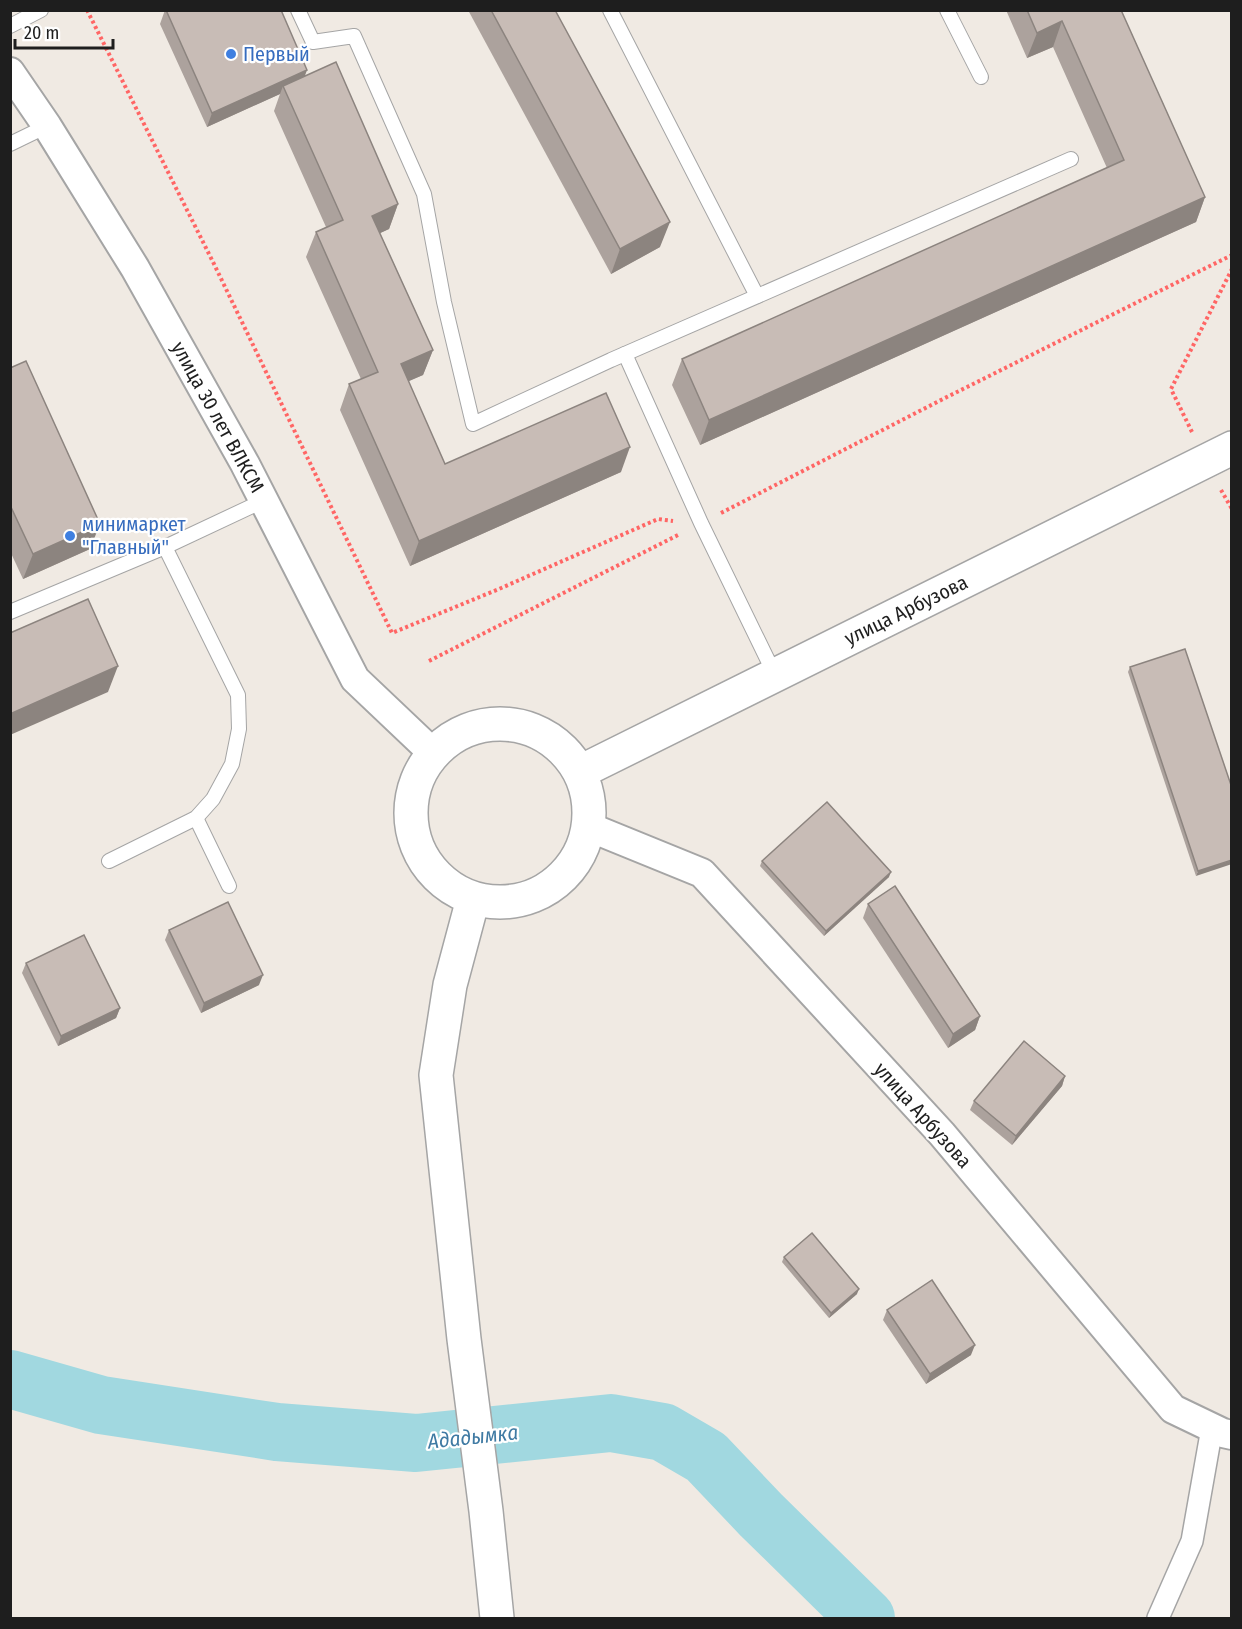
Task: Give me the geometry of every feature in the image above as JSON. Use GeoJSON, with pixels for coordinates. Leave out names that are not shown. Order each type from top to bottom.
{"type":"FeatureCollection","features":[{"type":"Feature","properties":{"kind":"street","name":"улица 30 лет ВЛКСМ"},"geometry":{"type":"LineString","coordinates":[[10,72],[47,126],[135,268],[245,464],[356,679],[433,753]]}},
{"type":"Feature","properties":{"kind":"street","name":"улица Арбузова"},"geometry":{"type":"LineString","coordinates":[[580,772],[1232,448]]}},
{"type":"Feature","properties":{"kind":"street"},"geometry":{"type":"LineString","coordinates":[[490,723],[512,724],[538,731],[560,746],[580,772],[589,802],[589,827],[581,853],[568,872],[551,888],[511,903],[474,899],[462,895],[440,880],[424,861],[414,840],[410,816],[412,793],[420,771],[433,753],[448,740],[465,730],[490,723]]}},
{"type":"Feature","properties":{"kind":"street","name":"улица Арбузова"},"geometry":{"type":"LineString","coordinates":[[589,827],[702,873],[942,1134],[1173,1409],[1222,1431]]}},
{"type":"Feature","properties":{"kind":"street"},"geometry":{"type":"LineString","coordinates":[[474,899],[450,985],[436,1075],[497,1618]]}},
{"type":"Feature","properties":{"kind":"street"},"geometry":{"type":"LineString","coordinates":[[1158,1618],[1192,1541],[1222,1431]]}},
{"type":"Feature","properties":{"kind":"lane"},"geometry":{"type":"LineString","coordinates":[[10,26],[41,10]]}},
{"type":"Feature","properties":{"kind":"lane"},"geometry":{"type":"LineString","coordinates":[[298,10],[313,42],[354,36],[424,194],[444,302],[473,424],[625,354],[1071,159]]}},
{"type":"Feature","properties":{"kind":"lane"},"geometry":{"type":"LineString","coordinates":[[610,10],[757,296]]}},
{"type":"Feature","properties":{"kind":"lane"},"geometry":{"type":"LineString","coordinates":[[947,10],[981,77]]}},
{"type":"Feature","properties":{"kind":"lane"},"geometry":{"type":"LineString","coordinates":[[10,144],[47,126]]}},
{"type":"Feature","properties":{"kind":"lane"},"geometry":{"type":"LineString","coordinates":[[625,354],[701,523],[775,675]]}},
{"type":"Feature","properties":{"kind":"lane"},"geometry":{"type":"LineString","coordinates":[[10,612],[165,547],[263,501]]}},
{"type":"Feature","properties":{"kind":"lane"},"geometry":{"type":"LineString","coordinates":[[109,861],[196,818],[213,799],[232,765],[239,729],[238,695],[165,547]]}},
{"type":"Feature","properties":{"kind":"lane"},"geometry":{"type":"LineString","coordinates":[[196,818],[229,886]]}},
{"type":"Feature","properties":{"kind":"path"},"geometry":{"type":"LineString","coordinates":[[87,10],[213,262],[392,633],[658,519],[701,523]]}},
{"type":"Feature","properties":{"kind":"path"},"geometry":{"type":"LineString","coordinates":[[429,661],[964,388],[1232,255]]}},
{"type":"Feature","properties":{"kind":"path"},"geometry":{"type":"LineString","coordinates":[[1171,389],[1232,269]]}},
{"type":"Feature","properties":{"kind":"building","name":"Первый"},"geometry":{"type":"Polygon","coordinates":[[[166,10],[281,10],[307,70],[212,113],[166,10]]]}},
{"type":"Feature","properties":{"kind":"building"},"geometry":{"type":"Polygon","coordinates":[[[491,10],[555,10],[670,222],[620,249],[491,10]]]}},
{"type":"Feature","properties":{"kind":"building"},"geometry":{"type":"Polygon","coordinates":[[[1027,10],[1121,10],[1205,197],[709,420],[682,359],[1124,160],[1062,21],[1037,33],[1027,10]]]}},
{"type":"Feature","properties":{"kind":"building"},"geometry":{"type":"Polygon","coordinates":[[[336,62],[398,204],[372,216],[433,350],[401,364],[445,464],[606,393],[630,447],[419,541],[349,384],[378,372],[316,232],[343,220],[283,86],[336,62]]]}},
{"type":"Feature","properties":{"kind":"building"},"geometry":{"type":"Polygon","coordinates":[[[26,361],[100,524],[33,554],[10,505],[10,368],[26,361]]]}},
{"type":"Feature","properties":{"kind":"building"},"geometry":{"type":"Polygon","coordinates":[[[88,599],[118,666],[10,714],[10,633],[88,599]]]}},
{"type":"Feature","properties":{"kind":"building"},"geometry":{"type":"Polygon","coordinates":[[[1185,649],[1232,788],[1232,860],[1198,871],[1130,667],[1185,649]]]}},
{"type":"Feature","properties":{"kind":"building"},"geometry":{"type":"Polygon","coordinates":[[[827,802],[891,872],[826,931],[762,861],[827,802]]]}},
{"type":"Feature","properties":{"kind":"building"},"geometry":{"type":"Polygon","coordinates":[[[895,886],[980,1016],[953,1034],[868,904],[895,886]]]}},
{"type":"Feature","properties":{"kind":"building"},"geometry":{"type":"Polygon","coordinates":[[[228,902],[263,975],[204,1003],[169,930],[228,902]]]}},
{"type":"Feature","properties":{"kind":"building"},"geometry":{"type":"Polygon","coordinates":[[[84,935],[120,1008],[61,1036],[26,963],[84,935]]]}},
{"type":"Feature","properties":{"kind":"building"},"geometry":{"type":"Polygon","coordinates":[[[1024,1041],[1065,1076],[1016,1136],[974,1101],[1024,1041]]]}},
{"type":"Feature","properties":{"kind":"building"},"geometry":{"type":"Polygon","coordinates":[[[812,1233],[859,1289],[831,1313],[784,1257],[812,1233]]]}},
{"type":"Feature","properties":{"kind":"building"},"geometry":{"type":"Polygon","coordinates":[[[932,1280],[975,1345],[930,1374],[887,1310],[932,1280]]]}},
{"type":"Feature","properties":{"kind":"waterway","name":"Ададымка"},"geometry":{"type":"LineString","coordinates":[[10,1379],[101,1405],[277,1432],[416,1443],[611,1423],[663,1432],[706,1457],[761,1515],[866,1618]]}},
{"type":"Feature","properties":{"kind":"place","name":"Первый"},"geometry":{"type":"Point","coordinates":[231,54]}},
{"type":"Feature","properties":{"kind":"place","name":"минимаркет \"Главный\""},"geometry":{"type":"Point","coordinates":[70,536]}}]}
